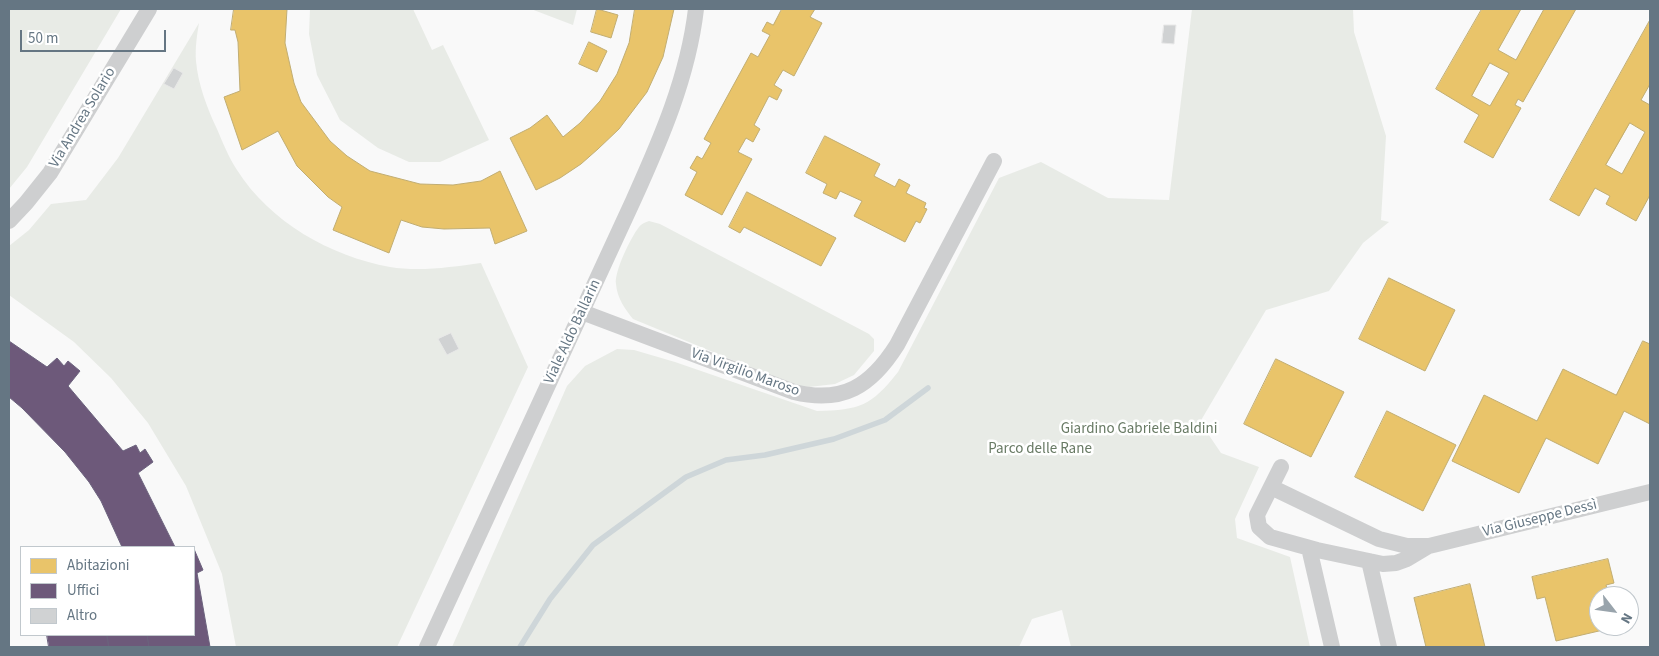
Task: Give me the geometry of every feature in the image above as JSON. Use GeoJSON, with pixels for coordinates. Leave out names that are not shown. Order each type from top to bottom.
{"type":"FeatureCollection","features":[{"type":"Feature","properties":{"kind":"street","name":"Via Andrea Solario"},"geometry":{"type":"LineString","coordinates":[[9,221],[26,204],[50,173],[149,9]]}},
{"type":"Feature","properties":{"kind":"street","name":"Viale Aldo Ballarin"},"geometry":{"type":"LineString","coordinates":[[427,647],[664,131],[688,59],[696,9]]}},
{"type":"Feature","properties":{"kind":"street","name":"Via Virgilio Maroso"},"geometry":{"type":"LineString","coordinates":[[582,312],[794,392],[805,395],[827,396],[849,391],[872,377],[884,365],[897,345],[994,161]]}},
{"type":"Feature","properties":{"kind":"street"},"geometry":{"type":"LineString","coordinates":[[1271,487],[1281,467]]}},
{"type":"Feature","properties":{"kind":"street","name":"Via Giuseppe Dessì"},"geometry":{"type":"LineString","coordinates":[[1429,546],[1417,554],[1396,563],[1383,564],[1276,540],[1259,527],[1257,515],[1271,487],[1379,540],[1408,546],[1429,546],[1650,492]]}},
{"type":"Feature","properties":{"kind":"street"},"geometry":{"type":"LineString","coordinates":[[1309,548],[1332,647]]}},
{"type":"Feature","properties":{"kind":"street"},"geometry":{"type":"LineString","coordinates":[[1368,561],[1389,647]]}},
{"type":"Feature","properties":{"kind":"green space"},"geometry":{"type":"Polygon","coordinates":[[[9,9],[121,9],[27,167],[9,189],[9,9]]]}},
{"type":"Feature","properties":{"kind":"green space"},"geometry":{"type":"Polygon","coordinates":[[[310,9],[413,9],[432,50],[443,45],[489,140],[440,162],[409,162],[378,148],[340,120],[317,75],[309,34],[310,9]]]}},
{"type":"Feature","properties":{"kind":"green space"},"geometry":{"type":"Polygon","coordinates":[[[531,9],[577,9],[573,25],[531,9]]]}},
{"type":"Feature","properties":{"kind":"green space","name":"Parco delle Rane"},"geometry":{"type":"Polygon","coordinates":[[[1192,9],[1353,9],[1354,32],[1386,136],[1381,220],[1389,222],[1363,243],[1329,291],[1266,310],[1200,422],[1221,453],[1259,467],[1235,519],[1237,538],[1290,557],[1310,647],[1071,647],[1062,610],[1032,619],[1019,647],[452,647],[567,386],[585,366],[617,349],[634,350],[675,362],[817,411],[854,407],[872,399],[898,372],[999,178],[1041,162],[1108,198],[1169,200],[1192,9]]]}},
{"type":"Feature","properties":{"kind":"green space"},"geometry":{"type":"Polygon","coordinates":[[[199,23],[196,61],[206,104],[234,165],[266,206],[303,234],[345,255],[368,262],[390,267],[413,269],[481,263],[528,367],[397,647],[236,647],[222,574],[186,486],[148,423],[111,378],[74,342],[9,295],[9,246],[29,230],[51,204],[86,200],[118,158],[199,23]]]}},
{"type":"Feature","properties":{"kind":"green space"},"geometry":{"type":"Polygon","coordinates":[[[649,221],[660,224],[869,334],[874,339],[874,351],[854,375],[835,384],[809,387],[793,385],[633,319],[620,299],[616,279],[620,263],[632,238],[640,226],[649,221]]]}},
{"type":"Feature","properties":{"kind":"building: Abitazioni"},"geometry":{"type":"Polygon","coordinates":[[[234,9],[287,9],[285,43],[294,83],[301,102],[330,141],[347,156],[370,171],[420,184],[453,185],[481,181],[500,171],[527,231],[495,244],[490,228],[444,229],[422,227],[401,220],[389,253],[333,230],[342,207],[328,197],[297,166],[278,131],[242,150],[224,97],[240,91],[238,42],[235,30],[231,30],[234,9]]]}},
{"type":"Feature","properties":{"kind":"building: Abitazioni"},"geometry":{"type":"Polygon","coordinates":[[[597,9],[618,15],[611,38],[591,32],[597,9]]]}},
{"type":"Feature","properties":{"kind":"building: Abitazioni"},"geometry":{"type":"Polygon","coordinates":[[[635,9],[674,9],[663,57],[647,92],[619,129],[598,149],[581,164],[560,178],[536,190],[510,138],[530,128],[547,115],[563,137],[580,123],[600,101],[617,74],[629,43],[635,9]]]}},
{"type":"Feature","properties":{"kind":"building: Abitazioni"},"geometry":{"type":"Polygon","coordinates":[[[782,9],[815,9],[810,17],[822,23],[794,76],[783,70],[774,85],[782,90],[777,100],[769,96],[754,125],[760,129],[753,142],[746,138],[738,152],[752,159],[722,215],[685,195],[697,172],[690,168],[697,156],[702,159],[711,143],[704,139],[751,53],[758,57],[770,35],[762,31],[767,22],[773,25],[782,9]]]}},
{"type":"Feature","properties":{"kind":"building: Abitazioni"},"geometry":{"type":"Polygon","coordinates":[[[1482,9],[1521,9],[1498,50],[1516,60],[1544,9],[1576,9],[1523,102],[1518,99],[1515,105],[1521,108],[1493,158],[1464,142],[1479,115],[1436,89],[1482,9]],[[1490,63],[1472,96],[1490,106],[1509,73],[1490,63]]]}},
{"type":"Feature","properties":{"kind":"building: Abitazioni"},"geometry":{"type":"Polygon","coordinates":[[[1650,20],[1650,84],[1641,100],[1650,105],[1650,195],[1636,221],[1606,204],[1610,196],[1595,188],[1579,216],[1550,200],[1650,20]],[[1630,123],[1606,165],[1622,174],[1645,132],[1630,123]]]}},
{"type":"Feature","properties":{"kind":"building: Abitazioni"},"geometry":{"type":"Polygon","coordinates":[[[589,42],[607,51],[597,72],[579,64],[589,42]]]}},
{"type":"Feature","properties":{"kind":"building: Abitazioni"},"geometry":{"type":"Polygon","coordinates":[[[825,136],[880,164],[874,176],[895,187],[899,179],[910,185],[906,193],[926,203],[924,208],[927,209],[920,223],[916,221],[905,242],[854,216],[862,201],[840,191],[836,199],[823,193],[827,184],[806,173],[825,136]]]}},
{"type":"Feature","properties":{"kind":"building: Abitazioni"},"geometry":{"type":"Polygon","coordinates":[[[747,192],[836,238],[821,266],[744,227],[740,233],[729,227],[747,192]]]}},
{"type":"Feature","properties":{"kind":"building: Abitazioni"},"geometry":{"type":"Polygon","coordinates":[[[1389,278],[1455,310],[1425,371],[1359,339],[1389,278]]]}},
{"type":"Feature","properties":{"kind":"building: Abitazioni"},"geometry":{"type":"Polygon","coordinates":[[[1643,341],[1650,344],[1650,424],[1624,411],[1598,464],[1546,438],[1519,493],[1452,461],[1484,395],[1537,421],[1563,369],[1616,395],[1643,341]]]}},
{"type":"Feature","properties":{"kind":"building: Abitazioni"},"geometry":{"type":"Polygon","coordinates":[[[1276,359],[1344,392],[1311,457],[1244,424],[1276,359]]]}},
{"type":"Feature","properties":{"kind":"building: Abitazioni"},"geometry":{"type":"Polygon","coordinates":[[[1387,411],[1456,445],[1423,511],[1355,477],[1387,411]]]}},
{"type":"Feature","properties":{"kind":"building: Abitazioni"},"geometry":{"type":"Polygon","coordinates":[[[1608,559],[1614,583],[1606,586],[1589,586],[1589,633],[1556,641],[1545,597],[1537,599],[1532,577],[1608,559]]]}},
{"type":"Feature","properties":{"kind":"building: Abitazioni"},"geometry":{"type":"Polygon","coordinates":[[[1470,584],[1485,647],[1426,647],[1414,598],[1470,584]]]}},
{"type":"Feature","properties":{"kind":"building: Uffici"},"geometry":{"type":"Polygon","coordinates":[[[9,341],[47,367],[57,358],[64,366],[68,361],[80,371],[68,386],[123,451],[136,445],[140,453],[145,449],[153,462],[138,473],[174,546],[122,546],[101,501],[89,482],[65,452],[9,397],[9,341]]]}},
{"type":"Feature","properties":{"kind":"building: Uffici"},"geometry":{"type":"Polygon","coordinates":[[[195,551],[203,570],[197,573],[210,647],[149,647],[147,636],[195,636],[195,551]]]}},
{"type":"Feature","properties":{"kind":"building: Uffici"},"geometry":{"type":"Polygon","coordinates":[[[47,636],[107,636],[109,647],[49,647],[47,636]]]}},
{"type":"Feature","properties":{"kind":"building: Uffici"},"geometry":{"type":"Polygon","coordinates":[[[107,636],[147,636],[149,647],[109,647],[107,636]]]}},
{"type":"Feature","properties":{"kind":"building: Altro"},"geometry":{"type":"Polygon","coordinates":[[[1164,25],[1176,25],[1174,44],[1162,43],[1164,25]]]}},
{"type":"Feature","properties":{"kind":"building: Altro"},"geometry":{"type":"Polygon","coordinates":[[[174,68],[183,73],[174,89],[164,84],[174,68]]]}},
{"type":"Feature","properties":{"kind":"building: Altro"},"geometry":{"type":"Polygon","coordinates":[[[451,333],[459,349],[447,355],[438,339],[451,333]]]}},
{"type":"Feature","properties":{"kind":"waterway"},"geometry":{"type":"LineString","coordinates":[[520,647],[550,599],[593,545],[686,477],[726,460],[765,455],[834,439],[885,420],[928,388]]}},
{"type":"Feature","properties":{"kind":"park label","name":"Giardino Gabriele Baldini"},"geometry":{"type":"Point","coordinates":[1139,430]}}]}
